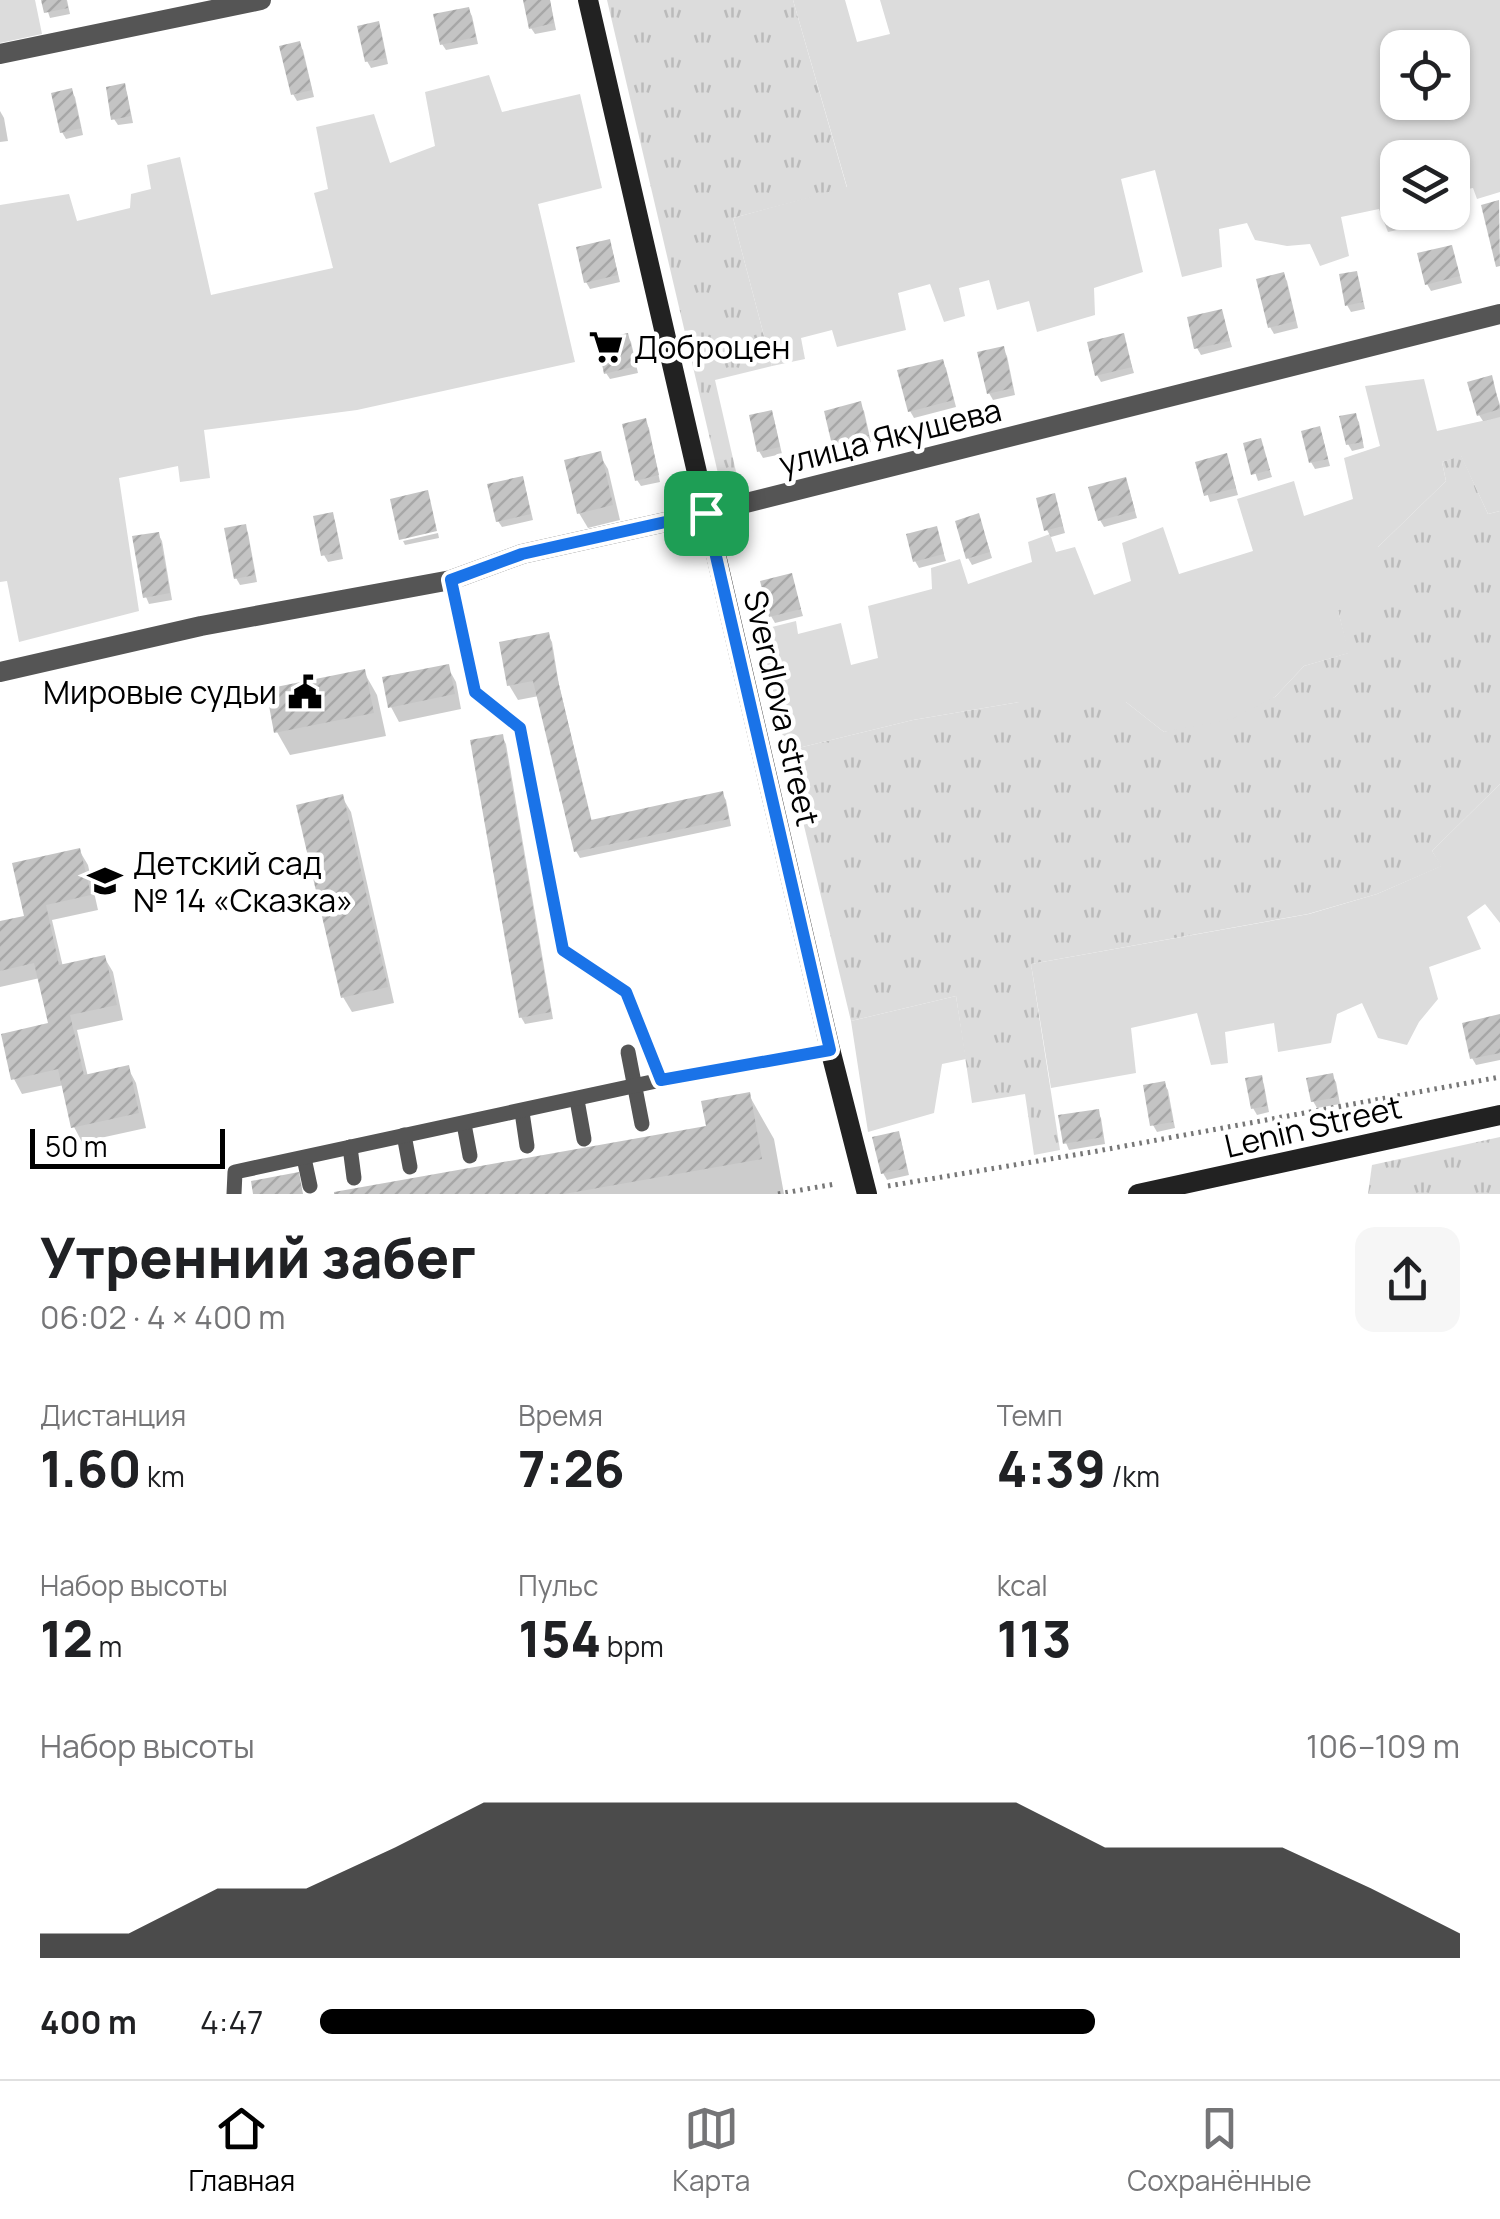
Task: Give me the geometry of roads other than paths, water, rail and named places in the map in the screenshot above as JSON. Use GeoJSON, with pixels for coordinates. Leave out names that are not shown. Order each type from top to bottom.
{"type":"FeatureCollection","features":[{"type":"Feature","properties":{"kind":"street"},"geometry":{"type":"LineString","coordinates":[[0,54],[261,0]]}},
{"type":"Feature","properties":{"kind":"street","name":"Sverdlova street"},"geometry":{"type":"LineString","coordinates":[[588,0],[830,1050],[876,1190]]}},
{"type":"Feature","properties":{"kind":"street","name":"улица Якушева"},"geometry":{"type":"LineString","coordinates":[[0,672],[201,626],[451,580],[522,554],[706,513],[1500,314]]}},
{"type":"Feature","properties":{"kind":"street","name":"Lenin Street"},"geometry":{"type":"LineString","coordinates":[[1138,1194],[1500,1116]]}},
{"type":"Feature","properties":{"kind":"lane"},"geometry":{"type":"LineString","coordinates":[[451,580],[475,692],[520,728],[563,950],[626,992],[661,1080]]}},
{"type":"Feature","properties":{"kind":"lane"},"geometry":{"type":"LineString","coordinates":[[234,1194],[236,1172],[661,1080],[830,1050]]}},
{"type":"Feature","properties":{"kind":"lane"},"geometry":{"type":"LineString","coordinates":[[628,1052],[642,1124]]}},
{"type":"Feature","properties":{"kind":"lane"},"geometry":{"type":"LineString","coordinates":[[576,1100],[584,1139]]}},
{"type":"Feature","properties":{"kind":"lane"},"geometry":{"type":"LineString","coordinates":[[522,1112],[528,1146]]}},
{"type":"Feature","properties":{"kind":"lane"},"geometry":{"type":"LineString","coordinates":[[464,1124],[470,1156]]}},
{"type":"Feature","properties":{"kind":"lane"},"geometry":{"type":"LineString","coordinates":[[404,1136],[410,1167]]}},
{"type":"Feature","properties":{"kind":"lane"},"geometry":{"type":"LineString","coordinates":[[350,1148],[354,1178]]}},
{"type":"Feature","properties":{"kind":"lane"},"geometry":{"type":"LineString","coordinates":[[304,1158],[310,1186]]}},
{"type":"Feature","properties":{"kind":"place","name":"Доброцен"},"geometry":{"type":"Point","coordinates":[606,347]}},
{"type":"Feature","properties":{"kind":"place","name":"Мировые судьи"},"geometry":{"type":"Point","coordinates":[305,692]}},
{"type":"Feature","properties":{"kind":"place","name":"Детский сад № 14 «Сказка»"},"geometry":{"type":"Point","coordinates":[105,881]}}]}
